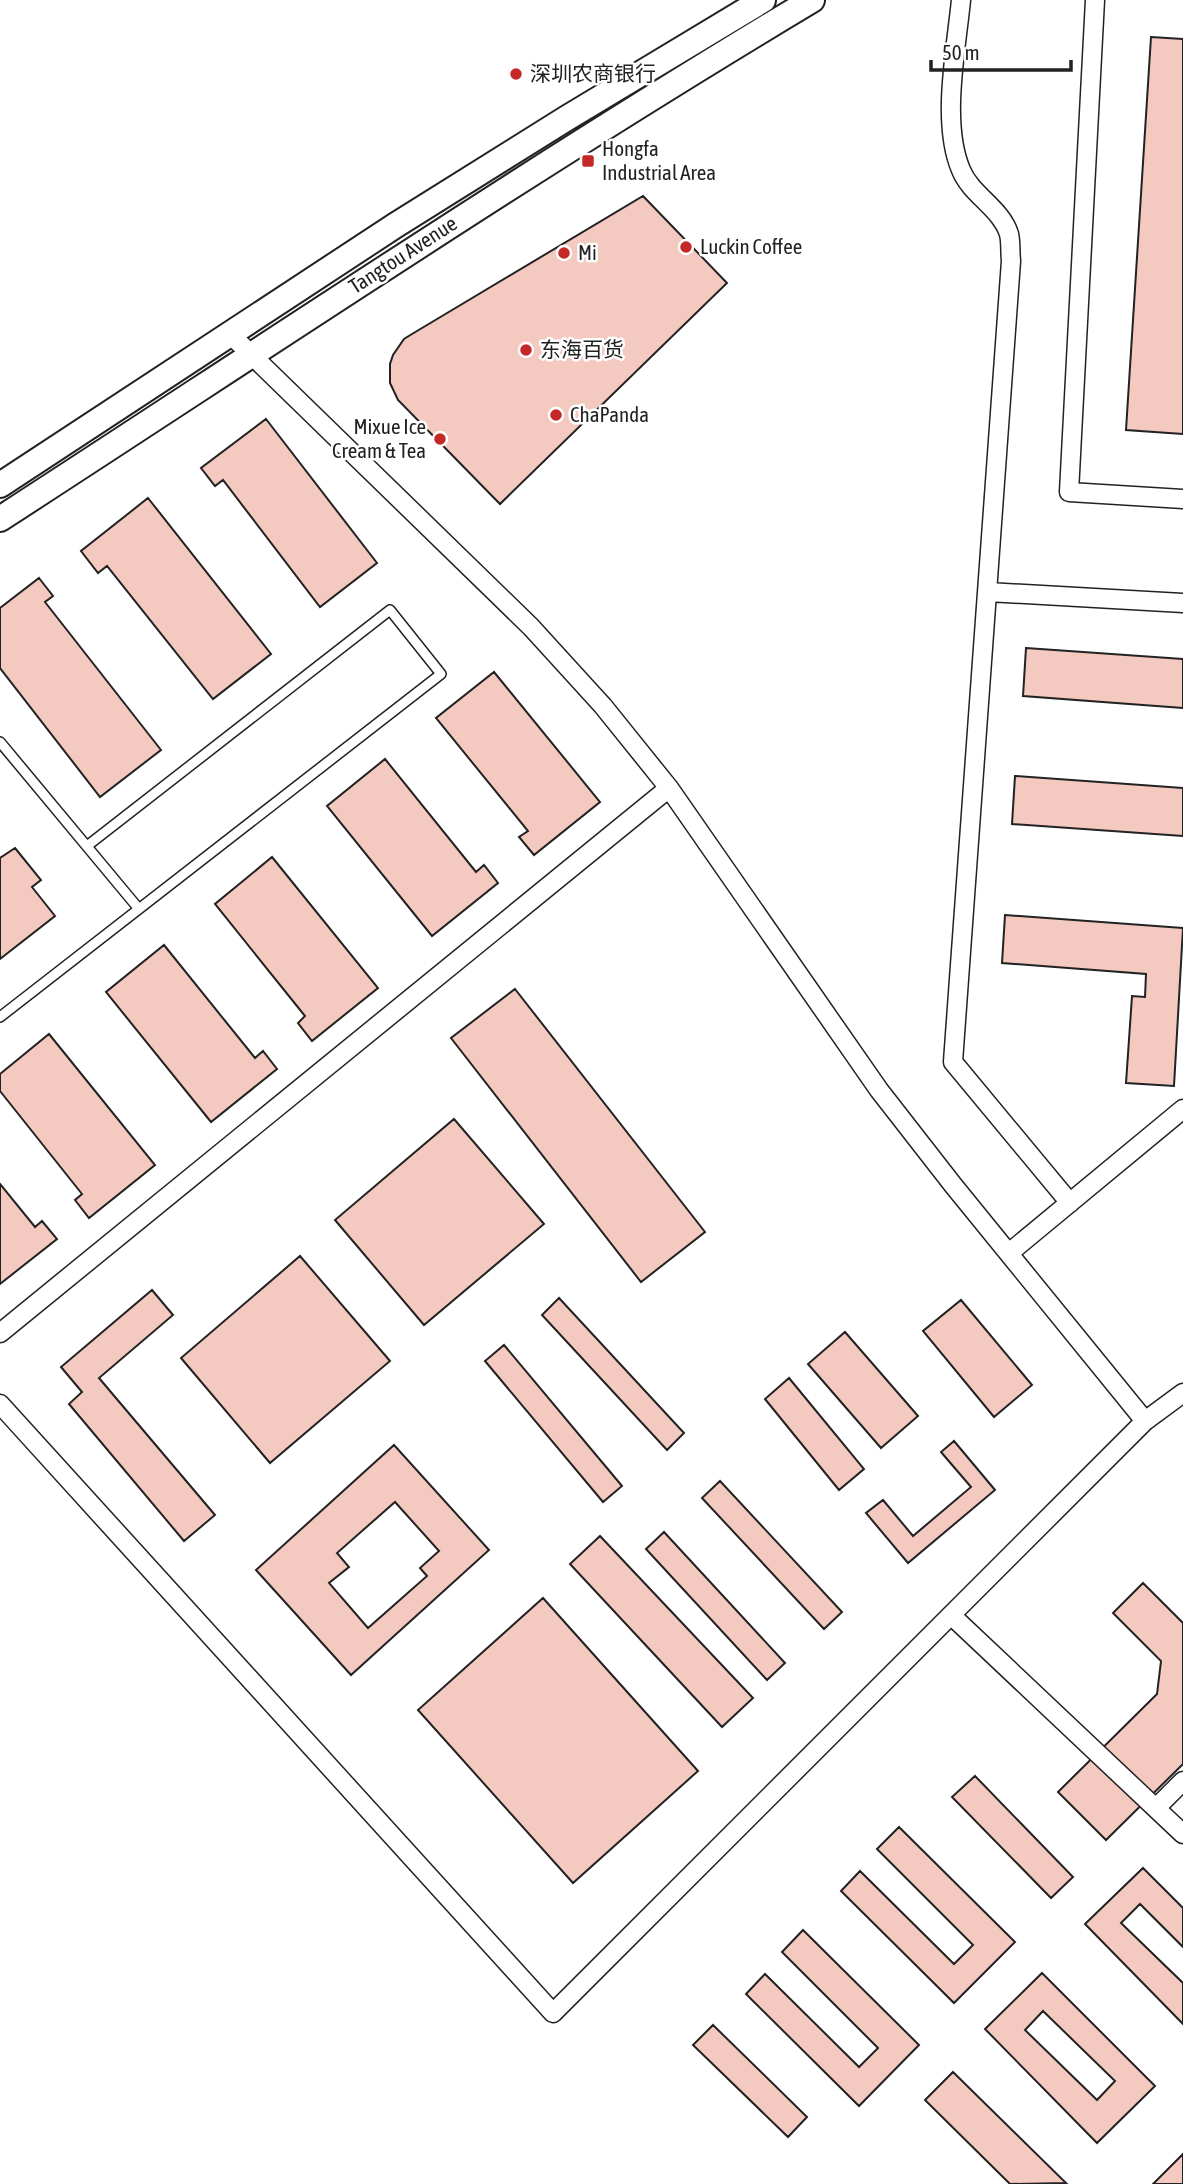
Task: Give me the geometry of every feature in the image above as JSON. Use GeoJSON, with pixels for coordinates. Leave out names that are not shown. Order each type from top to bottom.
{"type":"FeatureCollection","features":[{"type":"Feature","properties":{"kind":"main road","name":"Tangtou Avenue"},"geometry":{"type":"LineString","coordinates":[[0,485],[396,225],[763,0]]}},
{"type":"Feature","properties":{"kind":"main road","name":"Tangtou Avenue"},"geometry":{"type":"LineString","coordinates":[[0,519],[582,141],[812,0]]}},
{"type":"Feature","properties":{"kind":"street"},"geometry":{"type":"LineString","coordinates":[[961,0],[951,111],[953,143],[961,171],[971,188],[1000,218],[1009,234],[1011,261],[953,1062],[1070,1203]]}},
{"type":"Feature","properties":{"kind":"street"},"geometry":{"type":"LineString","coordinates":[[1095,0],[1069,492],[1183,499]]}},
{"type":"Feature","properties":{"kind":"street"},"geometry":{"type":"LineString","coordinates":[[230,334],[531,627],[603,706],[669,788],[879,1090],[1145,1421]]}},
{"type":"Feature","properties":{"kind":"street"},"geometry":{"type":"LineString","coordinates":[[988,592],[1183,603]]}},
{"type":"Feature","properties":{"kind":"street"},"geometry":{"type":"LineString","coordinates":[[0,1333],[669,788]]}},
{"type":"Feature","properties":{"kind":"street"},"geometry":{"type":"LineString","coordinates":[[1009,1253],[1183,1109]]}},
{"type":"Feature","properties":{"kind":"street"},"geometry":{"type":"LineString","coordinates":[[0,1404],[552,2013],[1145,1421],[1183,1393]]}},
{"type":"Feature","properties":{"kind":"street"},"geometry":{"type":"LineString","coordinates":[[951,1615],[1183,1834]]}},
{"type":"Feature","properties":{"kind":"street"},"geometry":{"type":"LineString","coordinates":[[1156,1808],[1183,1781]]}},
{"type":"Feature","properties":{"kind":"lane"},"geometry":{"type":"LineString","coordinates":[[0,1017],[441,674],[390,610],[87,846]]}},
{"type":"Feature","properties":{"kind":"lane"},"geometry":{"type":"LineString","coordinates":[[0,742],[139,909]]}},
{"type":"Feature","properties":{"kind":"building"},"geometry":{"type":"Polygon","coordinates":[[[1151,37],[1183,39],[1183,434],[1126,430],[1151,37]]]}},
{"type":"Feature","properties":{"kind":"building","name":"东海百货"},"geometry":{"type":"Polygon","coordinates":[[[643,196],[727,283],[500,504],[398,400],[390,383],[393,355],[404,339],[643,196]]]}},
{"type":"Feature","properties":{"kind":"building"},"geometry":{"type":"Polygon","coordinates":[[[266,419],[377,563],[320,607],[223,480],[215,486],[201,468],[266,419]]]}},
{"type":"Feature","properties":{"kind":"building"},"geometry":{"type":"Polygon","coordinates":[[[148,498],[271,654],[213,699],[107,566],[98,573],[81,551],[148,498]]]}},
{"type":"Feature","properties":{"kind":"building"},"geometry":{"type":"Polygon","coordinates":[[[39,578],[53,596],[45,602],[161,750],[100,797],[0,668],[0,608],[39,578]]]}},
{"type":"Feature","properties":{"kind":"building"},"geometry":{"type":"Polygon","coordinates":[[[1026,648],[1183,659],[1183,708],[1023,696],[1026,648]]]}},
{"type":"Feature","properties":{"kind":"building"},"geometry":{"type":"Polygon","coordinates":[[[494,672],[600,802],[534,855],[519,837],[528,831],[436,718],[494,672]]]}},
{"type":"Feature","properties":{"kind":"building"},"geometry":{"type":"Polygon","coordinates":[[[385,759],[476,872],[484,865],[498,883],[432,936],[327,806],[385,759]]]}},
{"type":"Feature","properties":{"kind":"building"},"geometry":{"type":"Polygon","coordinates":[[[1015,776],[1183,788],[1183,836],[1012,824],[1015,776]]]}},
{"type":"Feature","properties":{"kind":"building"},"geometry":{"type":"Polygon","coordinates":[[[15,848],[41,880],[32,887],[55,916],[0,959],[0,858],[15,848]]]}},
{"type":"Feature","properties":{"kind":"building"},"geometry":{"type":"Polygon","coordinates":[[[272,857],[378,988],[312,1041],[298,1023],[305,1016],[215,904],[272,857]]]}},
{"type":"Feature","properties":{"kind":"building"},"geometry":{"type":"Polygon","coordinates":[[[1005,915],[1183,928],[1174,1086],[1126,1083],[1132,996],[1145,997],[1146,974],[1002,963],[1005,915]]]}},
{"type":"Feature","properties":{"kind":"building"},"geometry":{"type":"Polygon","coordinates":[[[164,945],[255,1058],[263,1051],[277,1069],[211,1122],[106,992],[164,945]]]}},
{"type":"Feature","properties":{"kind":"building"},"geometry":{"type":"Polygon","coordinates":[[[515,989],[705,1232],[641,1282],[451,1038],[515,989]]]}},
{"type":"Feature","properties":{"kind":"building"},"geometry":{"type":"Polygon","coordinates":[[[49,1034],[155,1165],[89,1218],[75,1200],[82,1194],[0,1091],[0,1074],[49,1034]]]}},
{"type":"Feature","properties":{"kind":"building"},"geometry":{"type":"Polygon","coordinates":[[[454,1119],[544,1224],[424,1325],[335,1220],[454,1119]]]}},
{"type":"Feature","properties":{"kind":"building"},"geometry":{"type":"Polygon","coordinates":[[[0,1184],[35,1227],[42,1221],[57,1239],[0,1284],[0,1184]]]}},
{"type":"Feature","properties":{"kind":"building"},"geometry":{"type":"Polygon","coordinates":[[[300,1256],[390,1361],[270,1463],[181,1358],[300,1256]]]}},
{"type":"Feature","properties":{"kind":"building"},"geometry":{"type":"Polygon","coordinates":[[[152,1290],[173,1315],[99,1378],[215,1515],[184,1541],[69,1404],[82,1392],[61,1367],[152,1290]]]}},
{"type":"Feature","properties":{"kind":"building"},"geometry":{"type":"Polygon","coordinates":[[[559,1298],[684,1433],[667,1450],[542,1315],[559,1298]]]}},
{"type":"Feature","properties":{"kind":"building"},"geometry":{"type":"Polygon","coordinates":[[[961,1300],[1032,1385],[994,1417],[923,1331],[961,1300]]]}},
{"type":"Feature","properties":{"kind":"building"},"geometry":{"type":"Polygon","coordinates":[[[845,1332],[918,1416],[881,1448],[808,1364],[845,1332]]]}},
{"type":"Feature","properties":{"kind":"building"},"geometry":{"type":"Polygon","coordinates":[[[504,1345],[622,1486],[603,1502],[485,1361],[504,1345]]]}},
{"type":"Feature","properties":{"kind":"building"},"geometry":{"type":"Polygon","coordinates":[[[789,1378],[864,1469],[839,1490],[765,1399],[789,1378]]]}},
{"type":"Feature","properties":{"kind":"building"},"geometry":{"type":"Polygon","coordinates":[[[954,1441],[995,1490],[908,1563],[866,1513],[883,1500],[913,1536],[971,1487],[941,1452],[954,1441]]]}},
{"type":"Feature","properties":{"kind":"building"},"geometry":{"type":"Polygon","coordinates":[[[394,1445],[489,1550],[351,1675],[256,1570],[394,1445]],[[395,1502],[337,1553],[349,1567],[329,1583],[368,1628],[427,1576],[420,1568],[439,1551],[395,1502]]]}},
{"type":"Feature","properties":{"kind":"building"},"geometry":{"type":"Polygon","coordinates":[[[720,1481],[842,1612],[824,1629],[702,1498],[720,1481]]]}},
{"type":"Feature","properties":{"kind":"building"},"geometry":{"type":"Polygon","coordinates":[[[664,1532],[785,1663],[767,1680],[646,1549],[664,1532]]]}},
{"type":"Feature","properties":{"kind":"building"},"geometry":{"type":"Polygon","coordinates":[[[600,1536],[753,1698],[722,1727],[570,1564],[600,1536]]]}},
{"type":"Feature","properties":{"kind":"building"},"geometry":{"type":"Polygon","coordinates":[[[1143,1583],[1183,1623],[1183,1764],[1106,1840],[1058,1792],[1157,1694],[1161,1661],[1113,1613],[1143,1583]]]}},
{"type":"Feature","properties":{"kind":"building"},"geometry":{"type":"Polygon","coordinates":[[[543,1598],[698,1771],[573,1883],[418,1710],[543,1598]]]}},
{"type":"Feature","properties":{"kind":"building"},"geometry":{"type":"Polygon","coordinates":[[[975,1776],[1073,1877],[1051,1898],[952,1797],[975,1776]]]}},
{"type":"Feature","properties":{"kind":"building"},"geometry":{"type":"Polygon","coordinates":[[[899,1827],[1015,1942],[954,2003],[841,1891],[860,1871],[954,1964],[973,1945],[877,1849],[899,1827]]]}},
{"type":"Feature","properties":{"kind":"building"},"geometry":{"type":"Polygon","coordinates":[[[1143,1868],[1183,1908],[1183,1947],[1140,1904],[1121,1923],[1183,1983],[1183,2024],[1085,1924],[1143,1868]]]}},
{"type":"Feature","properties":{"kind":"building"},"geometry":{"type":"Polygon","coordinates":[[[803,1930],[919,2045],[859,2106],[746,1994],[765,1974],[859,2067],[878,2048],[782,1952],[803,1930]]]}},
{"type":"Feature","properties":{"kind":"building"},"geometry":{"type":"Polygon","coordinates":[[[1042,1973],[1155,2086],[1097,2143],[985,2029],[1042,1973]],[[1043,2011],[1025,2030],[1097,2100],[1115,2081],[1043,2011]]]}},
{"type":"Feature","properties":{"kind":"building"},"geometry":{"type":"Polygon","coordinates":[[[713,2025],[807,2117],[788,2137],[693,2045],[713,2025]]]}},
{"type":"Feature","properties":{"kind":"building"},"geometry":{"type":"Polygon","coordinates":[[[953,2072],[1066,2183],[1010,2184],[925,2100],[953,2072]]]}},
{"type":"Feature","properties":{"kind":"building"},"geometry":{"type":"Polygon","coordinates":[[[1183,2154],[1183,2184],[1153,2184],[1183,2154]]]}},
{"type":"Feature","properties":{"kind":"place","name":"深圳农商银行"},"geometry":{"type":"Point","coordinates":[516,74]}},
{"type":"Feature","properties":{"kind":"place","name":"Hongfa Industrial Area"},"geometry":{"type":"Point","coordinates":[588,161]}},
{"type":"Feature","properties":{"kind":"place","name":"Luckin Coffee"},"geometry":{"type":"Point","coordinates":[686,247]}},
{"type":"Feature","properties":{"kind":"place","name":"Mi"},"geometry":{"type":"Point","coordinates":[564,253]}},
{"type":"Feature","properties":{"kind":"place","name":"东海百货"},"geometry":{"type":"Point","coordinates":[526,350]}},
{"type":"Feature","properties":{"kind":"place","name":"ChaPanda"},"geometry":{"type":"Point","coordinates":[556,415]}},
{"type":"Feature","properties":{"kind":"place","name":"Mixue Ice Cream & Tea"},"geometry":{"type":"Point","coordinates":[440,439]}}]}
